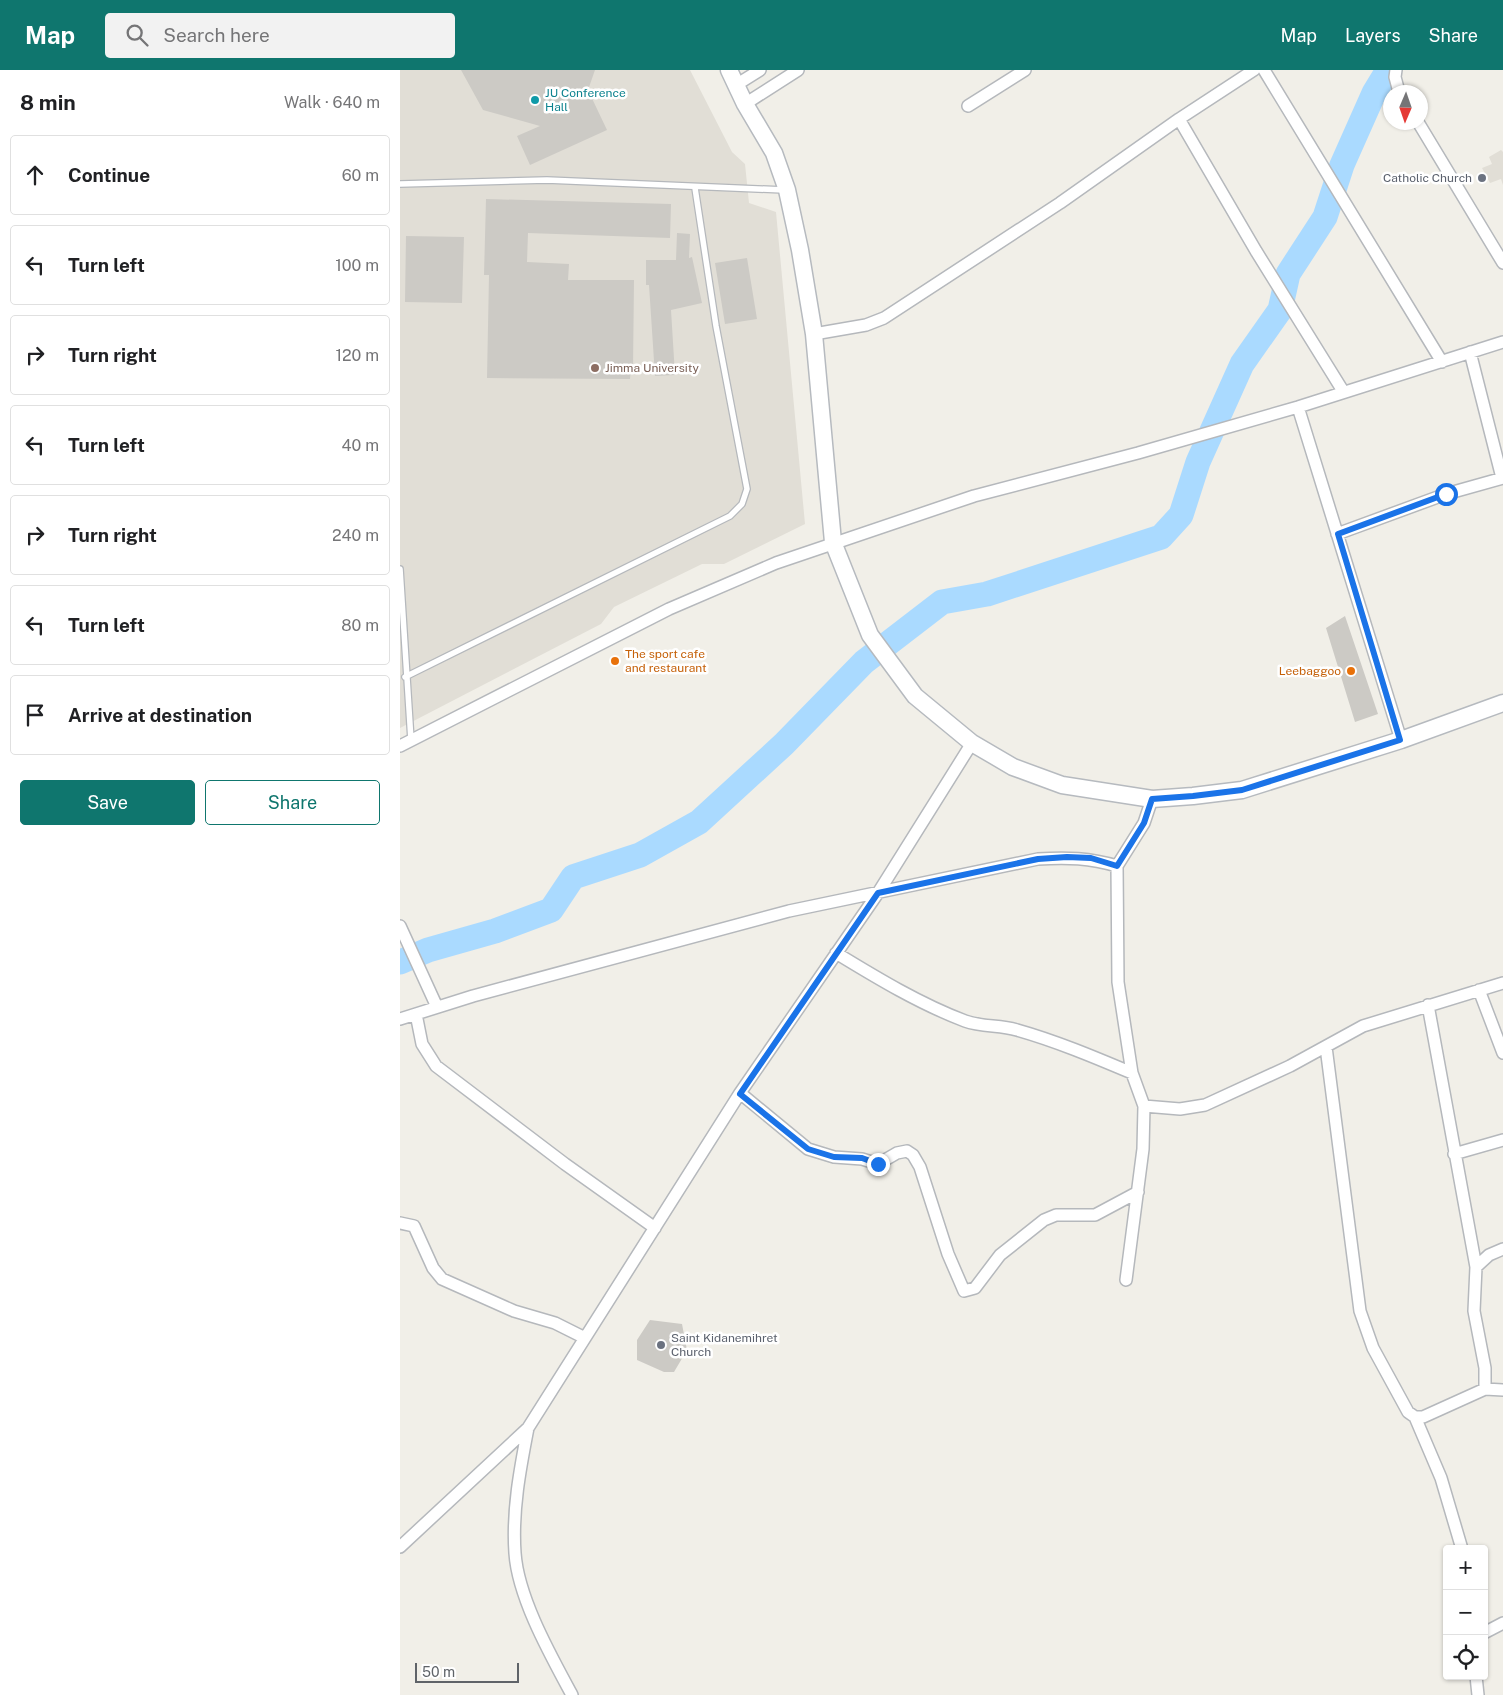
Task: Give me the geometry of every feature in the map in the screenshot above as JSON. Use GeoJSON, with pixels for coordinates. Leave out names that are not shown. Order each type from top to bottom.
{"type":"FeatureCollection","features":[{"type":"Feature","properties":{"kind":"street"},"geometry":{"type":"LineString","coordinates":[[760,70],[733,78],[745,104],[774,153],[786,190],[800,250],[814,334],[833,542],[870,635],[912,691],[972,744],[1013,767],[1062,785],[1152,799],[1193,796],[1242,790],[1400,740],[1503,703]]}},
{"type":"Feature","properties":{"kind":"street"},"geometry":{"type":"LineString","coordinates":[[745,104],[798,70]]}},
{"type":"Feature","properties":{"kind":"street"},"geometry":{"type":"LineString","coordinates":[[968,106],[1025,70]]}},
{"type":"Feature","properties":{"kind":"street"},"geometry":{"type":"LineString","coordinates":[[814,334],[866,325],[884,318],[1060,203],[1179,119],[1254,70]]}},
{"type":"Feature","properties":{"kind":"street"},"geometry":{"type":"LineString","coordinates":[[1264,70],[1442,362]]}},
{"type":"Feature","properties":{"kind":"street"},"geometry":{"type":"LineString","coordinates":[[1396,70],[1394,77],[1397,85]]}},
{"type":"Feature","properties":{"kind":"street"},"geometry":{"type":"LineString","coordinates":[[1179,119],[1256,251],[1343,391]]}},
{"type":"Feature","properties":{"kind":"street"},"geometry":{"type":"LineString","coordinates":[[1423,130],[1503,263]]}},
{"type":"Feature","properties":{"kind":"street"},"geometry":{"type":"LineString","coordinates":[[405,743],[669,610],[776,563],[833,542],[974,496],[1138,453],[1298,406],[1503,342]]}},
{"type":"Feature","properties":{"kind":"street"},"geometry":{"type":"LineString","coordinates":[[1338,534],[1446,494],[1502,478],[1470,352]]}},
{"type":"Feature","properties":{"kind":"street"},"geometry":{"type":"LineString","coordinates":[[1298,406],[1400,740]]}},
{"type":"Feature","properties":{"kind":"street"},"geometry":{"type":"LineString","coordinates":[[400,1546],[528,1428],[740,1094],[878,893],[972,744]]}},
{"type":"Feature","properties":{"kind":"street"},"geometry":{"type":"LineString","coordinates":[[1126,1280],[1143,1149],[1144,1106],[1132,1073],[1118,982],[1117,866],[1144,823],[1152,799]]}},
{"type":"Feature","properties":{"kind":"street"},"geometry":{"type":"LineString","coordinates":[[400,1019],[436,1007],[789,911],[1038,859],[1091,858],[1117,866]]}},
{"type":"Feature","properties":{"kind":"street"},"geometry":{"type":"LineString","coordinates":[[400,926],[436,1007]]}},
{"type":"Feature","properties":{"kind":"street"},"geometry":{"type":"LineString","coordinates":[[836,953],[884,983],[963,1020],[976,1024],[1018,1030],[1092,1056],[1132,1073]]}},
{"type":"Feature","properties":{"kind":"street"},"geometry":{"type":"LineString","coordinates":[[1144,1106],[1180,1109],[1205,1105],[1326,1048],[1362,1026],[1503,983]]}},
{"type":"Feature","properties":{"kind":"street"},"geometry":{"type":"LineString","coordinates":[[1479,990],[1503,1053]]}},
{"type":"Feature","properties":{"kind":"street"},"geometry":{"type":"LineString","coordinates":[[1428,1005],[1476,1267],[1474,1311],[1485,1368],[1485,1389]]}},
{"type":"Feature","properties":{"kind":"street"},"geometry":{"type":"LineString","coordinates":[[416,1014],[422,1044],[436,1066],[565,1164],[655,1228]]}},
{"type":"Feature","properties":{"kind":"street"},"geometry":{"type":"LineString","coordinates":[[1326,1048],[1360,1311],[1373,1348],[1408,1412],[1414,1417],[1441,1478],[1461,1545]]}},
{"type":"Feature","properties":{"kind":"street"},"geometry":{"type":"LineString","coordinates":[[740,1094],[808,1149],[834,1157],[862,1158],[878,1164],[897,1153],[907,1151],[913,1155],[920,1167],[948,1254],[964,1291],[975,1288],[1000,1256],[1044,1220],[1056,1215],[1095,1215],[1138,1192]]}},
{"type":"Feature","properties":{"kind":"street"},"geometry":{"type":"LineString","coordinates":[[1454,1154],[1503,1140]]}},
{"type":"Feature","properties":{"kind":"street"},"geometry":{"type":"LineString","coordinates":[[400,1223],[414,1226],[433,1268],[442,1279],[514,1311],[555,1323],[585,1338]]}},
{"type":"Feature","properties":{"kind":"street"},"geometry":{"type":"LineString","coordinates":[[1476,1267],[1489,1255],[1503,1249]]}},
{"type":"Feature","properties":{"kind":"street"},"geometry":{"type":"LineString","coordinates":[[1414,1417],[1423,1417],[1485,1389],[1503,1390]]}},
{"type":"Feature","properties":{"kind":"street"},"geometry":{"type":"LineString","coordinates":[[528,1428],[517,1488],[515,1554],[527,1604],[572,1695]]}},
{"type":"Feature","properties":{"kind":"street"},"geometry":{"type":"LineString","coordinates":[[1488,1629],[1503,1623]]}},
{"type":"Feature","properties":{"kind":"street"},"geometry":{"type":"LineString","coordinates":[[1476,1680],[1478,1695]]}},
{"type":"Feature","properties":{"kind":"lane"},"geometry":{"type":"LineString","coordinates":[[400,184],[547,180],[695,188],[786,190]]}},
{"type":"Feature","properties":{"kind":"lane"},"geometry":{"type":"LineString","coordinates":[[405,677],[730,516],[742,504],[747,489],[716,326],[695,188]]}},
{"type":"Feature","properties":{"kind":"lane"},"geometry":{"type":"LineString","coordinates":[[400,569],[405,677],[405,743]]}},
{"type":"Feature","properties":{"kind":"shaded area","name":"Jimma University"},"geometry":{"type":"Polygon","coordinates":[[[400,70],[690,70],[732,152],[745,164],[749,203],[776,212],[805,524],[724,564],[702,564],[614,607],[601,624],[400,728],[400,70]]]}},
{"type":"Feature","properties":{"kind":"shaded area","name":"Catholic Church"},"geometry":{"type":"Polygon","coordinates":[[[1501,150],[1503,152],[1503,185],[1501,179],[1490,183],[1482,168],[1492,164],[1489,157],[1501,150]]]}},
{"type":"Feature","properties":{"kind":"building","name":"JU Conference Hall"},"geometry":{"type":"Polygon","coordinates":[[[461,70],[595,70],[588,90],[607,130],[530,165],[517,136],[540,126],[483,110],[461,70]]]}},
{"type":"Feature","properties":{"kind":"building"},"geometry":{"type":"Polygon","coordinates":[[[486,199],[671,204],[670,238],[528,233],[527,262],[569,264],[568,280],[634,280],[633,368],[631,367],[630,379],[487,378],[489,275],[484,275],[486,199]]]}},
{"type":"Feature","properties":{"kind":"building"},"geometry":{"type":"Polygon","coordinates":[[[677,233],[690,234],[689,258],[692,257],[702,303],[671,310],[675,375],[655,376],[649,285],[646,285],[646,260],[676,260],[677,233]]]}},
{"type":"Feature","properties":{"kind":"building"},"geometry":{"type":"Polygon","coordinates":[[[406,236],[464,237],[462,303],[405,302],[406,236]]]}},
{"type":"Feature","properties":{"kind":"building"},"geometry":{"type":"Polygon","coordinates":[[[747,258],[757,319],[725,324],[715,263],[747,258]]]}},
{"type":"Feature","properties":{"kind":"building","name":"Leebaggoo"},"geometry":{"type":"Polygon","coordinates":[[[1345,616],[1378,714],[1355,722],[1326,628],[1345,616]]]}},
{"type":"Feature","properties":{"kind":"building","name":"Saint Kidanemihret Church"},"geometry":{"type":"Polygon","coordinates":[[[650,1320],[682,1324],[687,1350],[674,1372],[664,1372],[637,1360],[637,1340],[650,1320]]]}},
{"type":"Feature","properties":{"kind":"waterway"},"geometry":{"type":"LineString","coordinates":[[400,962],[428,950],[495,931],[551,910],[573,877],[640,855],[699,822],[784,744],[864,662],[942,602],[987,594],[1161,537],[1181,515],[1198,462],[1242,364],[1280,310],[1288,274],[1325,217],[1342,165],[1374,93],[1388,70]]}},
{"type":"Feature","properties":{"kind":"place","name":"JU Conference Hall"},"geometry":{"type":"Point","coordinates":[535,100]}},
{"type":"Feature","properties":{"kind":"place","name":"Catholic Church"},"geometry":{"type":"Point","coordinates":[1482,178]}},
{"type":"Feature","properties":{"kind":"place","name":"Jimma University"},"geometry":{"type":"Point","coordinates":[595,368]}},
{"type":"Feature","properties":{"kind":"place","name":"The sport cafe and restaurant"},"geometry":{"type":"Point","coordinates":[615,661]}},
{"type":"Feature","properties":{"kind":"place","name":"Leebaggoo"},"geometry":{"type":"Point","coordinates":[1351,671]}},
{"type":"Feature","properties":{"kind":"place","name":"Saint Kidanemihret Church"},"geometry":{"type":"Point","coordinates":[661,1345]}},
{"type":"Feature","properties":{"kind":"route"},"geometry":{"type":"LineString","coordinates":[[878,1164],[862,1158],[834,1157],[808,1149],[740,1094],[878,893],[1038,859],[1091,858],[1117,866],[1144,823],[1152,799],[1242,790],[1400,740],[1338,534],[1446,494]]}}]}
